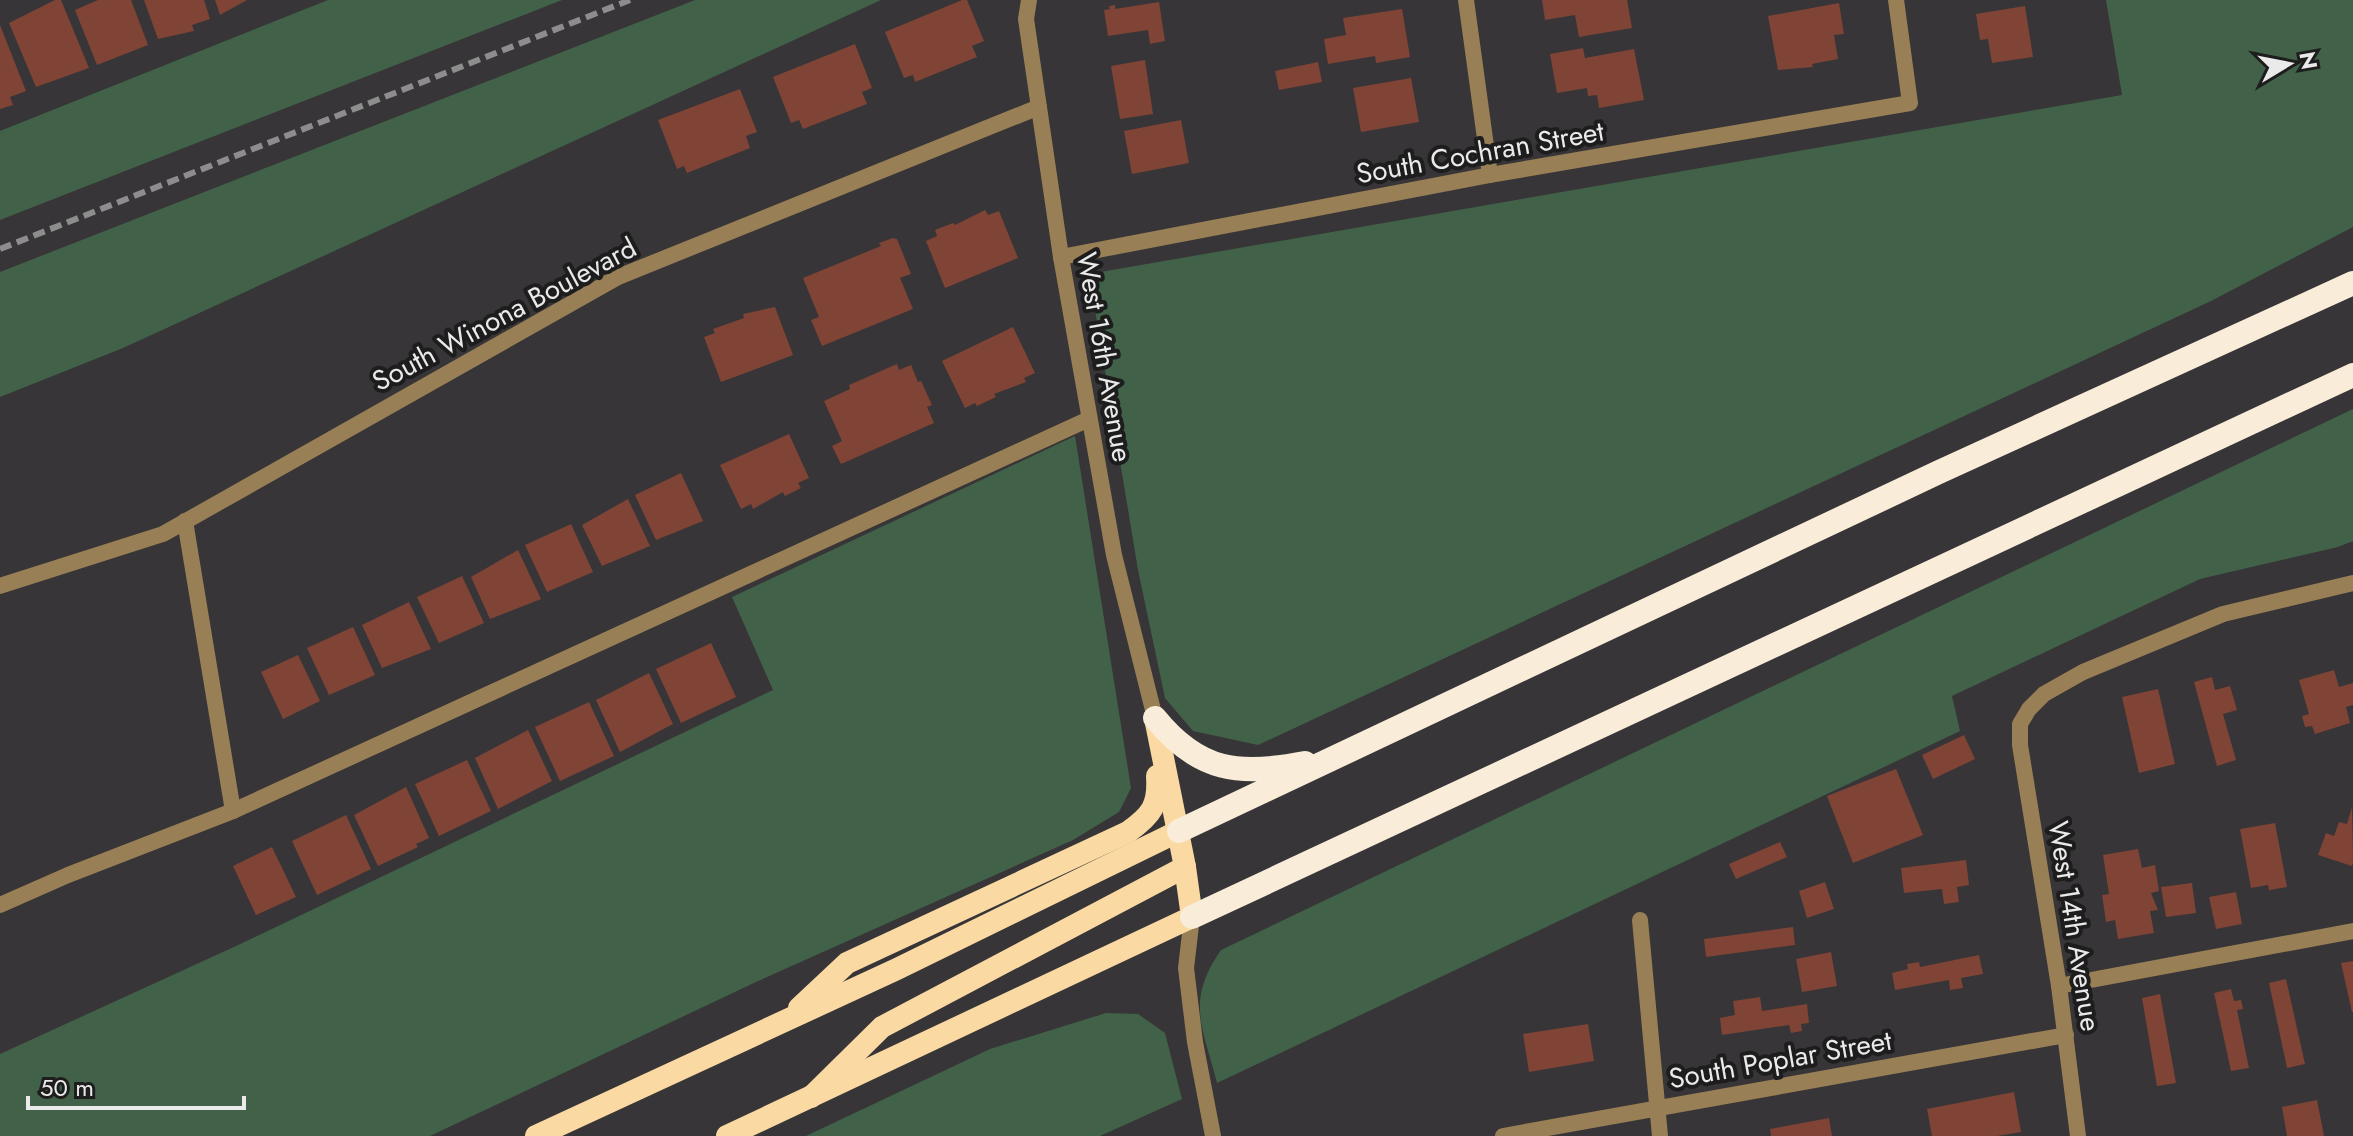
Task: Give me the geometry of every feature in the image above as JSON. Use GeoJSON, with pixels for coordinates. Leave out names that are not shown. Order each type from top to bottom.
{"type":"FeatureCollection","features":[{"type":"Feature","properties":{"kind":"highway"},"geometry":{"type":"LineString","coordinates":[[536,1136],[786,1021],[1179,831],[1939,472],[2353,283]]}},
{"type":"Feature","properties":{"kind":"highway"},"geometry":{"type":"LineString","coordinates":[[727,1136],[2353,375]]}},
{"type":"Feature","properties":{"kind":"highway"},"geometry":{"type":"LineString","coordinates":[[1155,718],[1173,741],[1198,759],[1242,771],[1335,757]]}},
{"type":"Feature","properties":{"kind":"highway"},"geometry":{"type":"LineString","coordinates":[[1155,718],[1179,831],[1192,917]]}},
{"type":"Feature","properties":{"kind":"highway"},"geometry":{"type":"LineString","coordinates":[[786,1021],[847,963],[1128,832],[1149,817],[1158,800],[1155,718]]}},
{"type":"Feature","properties":{"kind":"highway"},"geometry":{"type":"LineString","coordinates":[[811,1097],[882,1027],[1185,867]]}},
{"type":"Feature","properties":{"kind":"street","name":"West 16th Avenue"},"geometry":{"type":"LineString","coordinates":[[1029,0],[1026,19],[1061,257],[1089,419],[1114,555],[1155,718]]}},
{"type":"Feature","properties":{"kind":"street"},"geometry":{"type":"LineString","coordinates":[[1466,0],[1490,175]]}},
{"type":"Feature","properties":{"kind":"street","name":"South Cochran Street"},"geometry":{"type":"LineString","coordinates":[[1061,257],[1490,175],[1910,103],[1896,0]]}},
{"type":"Feature","properties":{"kind":"street","name":"South Winona Boulevard"},"geometry":{"type":"LineString","coordinates":[[0,586],[126,548],[185,521],[618,277],[1039,107]]}},
{"type":"Feature","properties":{"kind":"street"},"geometry":{"type":"LineString","coordinates":[[0,905],[233,811],[1089,419]]}},
{"type":"Feature","properties":{"kind":"street"},"geometry":{"type":"LineString","coordinates":[[185,521],[233,811]]}},
{"type":"Feature","properties":{"kind":"street","name":"West 14th Avenue"},"geometry":{"type":"LineString","coordinates":[[2078,1136],[2020,724],[2035,703],[2060,684],[2177,632],[2252,605],[2353,583]]}},
{"type":"Feature","properties":{"kind":"street"},"geometry":{"type":"LineString","coordinates":[[1192,917],[1186,968],[1195,1042],[1213,1136]]}},
{"type":"Feature","properties":{"kind":"street"},"geometry":{"type":"LineString","coordinates":[[1640,920],[1660,1136]]}},
{"type":"Feature","properties":{"kind":"street"},"geometry":{"type":"LineString","coordinates":[[2059,986],[2353,931]]}},
{"type":"Feature","properties":{"kind":"street","name":"South Poplar Street"},"geometry":{"type":"LineString","coordinates":[[1503,1136],[2066,1035]]}},
{"type":"Feature","properties":{"kind":"green space"},"geometry":{"type":"Polygon","coordinates":[[[328,0],[562,0],[0,220],[0,131],[328,0]]]}},
{"type":"Feature","properties":{"kind":"green space"},"geometry":{"type":"Polygon","coordinates":[[[695,0],[881,0],[123,348],[0,397],[0,272],[695,0]]]}},
{"type":"Feature","properties":{"kind":"green space"},"geometry":{"type":"Polygon","coordinates":[[[2106,0],[2353,0],[2353,227],[2211,301],[1258,745],[1193,731],[1165,698],[1138,570],[1089,274],[2122,95],[2106,0]]]}},
{"type":"Feature","properties":{"kind":"green space"},"geometry":{"type":"Polygon","coordinates":[[[2353,409],[2353,541],[2200,579],[1952,696],[1960,731],[1217,1083],[1203,1030],[1200,1000],[1210,968],[1221,950],[2353,409]]]}},
{"type":"Feature","properties":{"kind":"green space"},"geometry":{"type":"Polygon","coordinates":[[[1075,436],[1131,788],[1119,812],[1073,840],[756,982],[430,1136],[0,1136],[0,1054],[236,946],[773,690],[732,597],[1075,436]]]}},
{"type":"Feature","properties":{"kind":"green space"},"geometry":{"type":"Polygon","coordinates":[[[1106,1013],[1138,1014],[1165,1033],[1182,1099],[1100,1136],[806,1136],[990,1049],[1106,1013]]]}},
{"type":"Feature","properties":{"kind":"building"},"geometry":{"type":"Polygon","coordinates":[[[55,0],[61,0],[89,68],[36,87],[9,23],[55,0]]]}},
{"type":"Feature","properties":{"kind":"building"},"geometry":{"type":"Polygon","coordinates":[[[98,0],[131,0],[148,45],[97,65],[75,10],[98,0]]]}},
{"type":"Feature","properties":{"kind":"building"},"geometry":{"type":"Polygon","coordinates":[[[144,0],[204,0],[210,19],[192,25],[194,31],[158,39],[144,0]]]}},
{"type":"Feature","properties":{"kind":"building"},"geometry":{"type":"Polygon","coordinates":[[[215,0],[247,0],[220,15],[215,0]]]}},
{"type":"Feature","properties":{"kind":"building"},"geometry":{"type":"Polygon","coordinates":[[[967,0],[984,41],[972,46],[977,57],[915,82],[913,75],[904,78],[885,32],[967,0]]]}},
{"type":"Feature","properties":{"kind":"building"},"geometry":{"type":"Polygon","coordinates":[[[1542,0],[1627,0],[1632,28],[1579,37],[1575,15],[1545,20],[1542,0]]]}},
{"type":"Feature","properties":{"kind":"building"},"geometry":{"type":"Polygon","coordinates":[[[1159,2],[1165,41],[1150,44],[1148,30],[1108,36],[1104,10],[1110,9],[1109,6],[1115,5],[1115,9],[1159,2]]]}},
{"type":"Feature","properties":{"kind":"building"},"geometry":{"type":"Polygon","coordinates":[[[1839,3],[1844,34],[1834,35],[1838,59],[1812,64],[1813,67],[1778,70],[1768,16],[1839,3]]]}},
{"type":"Feature","properties":{"kind":"building"},"geometry":{"type":"Polygon","coordinates":[[[2025,6],[2033,57],[1992,63],[1988,39],[1980,40],[1976,14],[2025,6]]]}},
{"type":"Feature","properties":{"kind":"building"},"geometry":{"type":"Polygon","coordinates":[[[1402,9],[1410,57],[1376,63],[1375,56],[1328,64],[1324,39],[1346,35],[1343,18],[1402,9]]]}},
{"type":"Feature","properties":{"kind":"building"},"geometry":{"type":"Polygon","coordinates":[[[0,25],[26,91],[10,97],[13,105],[0,109],[0,25]]]}},
{"type":"Feature","properties":{"kind":"building"},"geometry":{"type":"Polygon","coordinates":[[[855,44],[872,88],[862,92],[867,104],[803,129],[799,120],[791,123],[773,77],[855,44]]]}},
{"type":"Feature","properties":{"kind":"building"},"geometry":{"type":"Polygon","coordinates":[[[1583,48],[1585,58],[1634,49],[1644,100],[1599,108],[1597,95],[1588,96],[1587,88],[1557,93],[1550,54],[1583,48]]]}},
{"type":"Feature","properties":{"kind":"building"},"geometry":{"type":"Polygon","coordinates":[[[1145,60],[1153,114],[1120,119],[1111,66],[1145,60]]]}},
{"type":"Feature","properties":{"kind":"building"},"geometry":{"type":"Polygon","coordinates":[[[1318,62],[1322,82],[1279,90],[1275,71],[1318,62]]]}},
{"type":"Feature","properties":{"kind":"building"},"geometry":{"type":"Polygon","coordinates":[[[1411,78],[1419,122],[1361,132],[1353,88],[1411,78]]]}},
{"type":"Feature","properties":{"kind":"building"},"geometry":{"type":"Polygon","coordinates":[[[740,89],[757,132],[746,136],[750,148],[687,173],[684,166],[677,169],[658,120],[740,89]]]}},
{"type":"Feature","properties":{"kind":"building"},"geometry":{"type":"Polygon","coordinates":[[[1181,120],[1189,163],[1132,174],[1124,131],[1181,120]]]}},
{"type":"Feature","properties":{"kind":"building"},"geometry":{"type":"Polygon","coordinates":[[[985,210],[988,215],[999,211],[1018,258],[945,288],[926,241],[937,236],[935,230],[953,223],[955,225],[985,210]]]}},
{"type":"Feature","properties":{"kind":"building"},"geometry":{"type":"Polygon","coordinates":[[[897,239],[911,274],[900,278],[913,309],[822,346],[811,320],[819,317],[803,278],[881,246],[879,243],[897,239]]]}},
{"type":"Feature","properties":{"kind":"building"},"geometry":{"type":"Polygon","coordinates":[[[775,307],[793,355],[721,382],[704,337],[715,333],[713,329],[744,318],[743,314],[775,307]]]}},
{"type":"Feature","properties":{"kind":"building"},"geometry":{"type":"Polygon","coordinates":[[[1013,327],[1035,373],[1024,378],[1026,382],[994,394],[996,397],[965,408],[942,361],[1013,327]]]}},
{"type":"Feature","properties":{"kind":"building"},"geometry":{"type":"Polygon","coordinates":[[[897,364],[899,370],[911,365],[932,405],[927,407],[934,423],[841,464],[832,446],[842,441],[824,401],[850,389],[849,385],[897,364]]]}},
{"type":"Feature","properties":{"kind":"building"},"geometry":{"type":"Polygon","coordinates":[[[789,434],[809,478],[798,483],[801,488],[785,496],[783,492],[753,509],[751,504],[741,509],[720,465],[789,434]]]}},
{"type":"Feature","properties":{"kind":"building"},"geometry":{"type":"Polygon","coordinates":[[[681,473],[703,521],[656,540],[635,495],[681,473]]]}},
{"type":"Feature","properties":{"kind":"building"},"geometry":{"type":"Polygon","coordinates":[[[628,499],[650,546],[602,566],[582,525],[628,499]]]}},
{"type":"Feature","properties":{"kind":"building"},"geometry":{"type":"Polygon","coordinates":[[[571,524],[593,572],[547,592],[525,545],[571,524]]]}},
{"type":"Feature","properties":{"kind":"building"},"geometry":{"type":"Polygon","coordinates":[[[518,550],[541,599],[490,619],[471,577],[518,550]]]}},
{"type":"Feature","properties":{"kind":"building"},"geometry":{"type":"Polygon","coordinates":[[[462,576],[484,623],[439,643],[417,597],[462,576]]]}},
{"type":"Feature","properties":{"kind":"building"},"geometry":{"type":"Polygon","coordinates":[[[409,602],[431,649],[382,668],[362,625],[409,602]]]}},
{"type":"Feature","properties":{"kind":"building"},"geometry":{"type":"Polygon","coordinates":[[[353,627],[375,675],[329,695],[307,648],[353,627]]]}},
{"type":"Feature","properties":{"kind":"building"},"geometry":{"type":"Polygon","coordinates":[[[711,643],[736,697],[681,723],[656,669],[711,643]]]}},
{"type":"Feature","properties":{"kind":"building"},"geometry":{"type":"Polygon","coordinates":[[[298,655],[320,701],[283,719],[261,672],[298,655]]]}},
{"type":"Feature","properties":{"kind":"building"},"geometry":{"type":"Polygon","coordinates":[[[2334,670],[2339,687],[2353,683],[2353,705],[2346,707],[2350,723],[2315,734],[2312,726],[2305,727],[2302,716],[2309,714],[2299,680],[2334,670]]]}},
{"type":"Feature","properties":{"kind":"building"},"geometry":{"type":"Polygon","coordinates":[[[649,673],[673,724],[620,752],[596,700],[649,673]]]}},
{"type":"Feature","properties":{"kind":"building"},"geometry":{"type":"Polygon","coordinates":[[[2212,677],[2215,690],[2230,686],[2237,710],[2223,714],[2236,760],[2217,766],[2194,682],[2212,677]]]}},
{"type":"Feature","properties":{"kind":"building"},"geometry":{"type":"Polygon","coordinates":[[[2158,689],[2175,764],[2139,773],[2122,697],[2158,689]]]}},
{"type":"Feature","properties":{"kind":"building"},"geometry":{"type":"Polygon","coordinates":[[[589,702],[614,756],[560,781],[535,727],[589,702]]]}},
{"type":"Feature","properties":{"kind":"building"},"geometry":{"type":"Polygon","coordinates":[[[528,730],[552,781],[498,809],[475,758],[528,730]]]}},
{"type":"Feature","properties":{"kind":"building"},"geometry":{"type":"Polygon","coordinates":[[[1964,735],[1975,759],[1933,779],[1922,755],[1964,735]]]}},
{"type":"Feature","properties":{"kind":"building"},"geometry":{"type":"Polygon","coordinates":[[[467,760],[491,811],[439,836],[415,784],[467,760]]]}},
{"type":"Feature","properties":{"kind":"building"},"geometry":{"type":"Polygon","coordinates":[[[1896,769],[1923,835],[1853,863],[1827,796],[1896,769]]]}},
{"type":"Feature","properties":{"kind":"building"},"geometry":{"type":"Polygon","coordinates":[[[406,787],[429,838],[416,844],[418,847],[378,866],[354,815],[406,787]]]}},
{"type":"Feature","properties":{"kind":"building"},"geometry":{"type":"Polygon","coordinates":[[[2352,807],[2352,866],[2318,855],[2326,833],[2334,836],[2339,822],[2347,824],[2352,807]]]}},
{"type":"Feature","properties":{"kind":"building"},"geometry":{"type":"Polygon","coordinates":[[[346,815],[371,869],[317,895],[292,841],[346,815]]]}},
{"type":"Feature","properties":{"kind":"building"},"geometry":{"type":"Polygon","coordinates":[[[2275,823],[2287,887],[2269,890],[2268,885],[2251,888],[2240,829],[2275,823]]]}},
{"type":"Feature","properties":{"kind":"building"},"geometry":{"type":"Polygon","coordinates":[[[1780,842],[1787,857],[1736,879],[1729,864],[1780,842]]]}},
{"type":"Feature","properties":{"kind":"building"},"geometry":{"type":"Polygon","coordinates":[[[272,847],[296,897],[256,915],[233,866],[272,847]]]}},
{"type":"Feature","properties":{"kind":"building"},"geometry":{"type":"Polygon","coordinates":[[[2138,849],[2142,868],[2155,865],[2159,891],[2151,893],[2158,910],[2150,911],[2154,933],[2118,939],[2115,920],[2106,922],[2102,895],[2109,894],[2103,855],[2138,849]]]}},
{"type":"Feature","properties":{"kind":"building"},"geometry":{"type":"Polygon","coordinates":[[[1966,860],[1969,885],[1957,887],[1959,902],[1944,904],[1942,889],[1904,893],[1901,868],[1966,860]]]}},
{"type":"Feature","properties":{"kind":"building"},"geometry":{"type":"Polygon","coordinates":[[[1825,882],[1834,909],[1807,918],[1799,891],[1825,882]]]}},
{"type":"Feature","properties":{"kind":"building"},"geometry":{"type":"Polygon","coordinates":[[[2192,883],[2196,913],[2166,917],[2161,887],[2192,883]]]}},
{"type":"Feature","properties":{"kind":"building"},"geometry":{"type":"Polygon","coordinates":[[[2236,892],[2242,924],[2216,929],[2209,897],[2236,892]]]}},
{"type":"Feature","properties":{"kind":"building"},"geometry":{"type":"Polygon","coordinates":[[[1793,927],[1795,945],[1706,957],[1704,939],[1793,927]]]}},
{"type":"Feature","properties":{"kind":"building"},"geometry":{"type":"Polygon","coordinates":[[[1831,952],[1837,986],[1802,992],[1796,959],[1831,952]]]}},
{"type":"Feature","properties":{"kind":"building"},"geometry":{"type":"Polygon","coordinates":[[[1979,955],[1983,974],[1961,978],[1963,988],[1950,990],[1949,980],[1895,990],[1892,973],[1908,969],[1907,964],[1919,962],[1920,967],[1979,955]]]}},
{"type":"Feature","properties":{"kind":"building"},"geometry":{"type":"Polygon","coordinates":[[[2353,961],[2353,1012],[2352,1012],[2341,963],[2353,961]]]}},
{"type":"Feature","properties":{"kind":"building"},"geometry":{"type":"Polygon","coordinates":[[[2286,979],[2305,1064],[2287,1068],[2269,983],[2286,979]]]}},
{"type":"Feature","properties":{"kind":"building"},"geometry":{"type":"Polygon","coordinates":[[[2231,989],[2234,1001],[2241,1000],[2243,1009],[2237,1010],[2249,1068],[2231,1071],[2214,993],[2231,989]]]}},
{"type":"Feature","properties":{"kind":"building"},"geometry":{"type":"Polygon","coordinates":[[[2160,994],[2176,1083],[2157,1086],[2142,998],[2160,994]]]}},
{"type":"Feature","properties":{"kind":"building"},"geometry":{"type":"Polygon","coordinates":[[[1760,997],[1762,1011],[1807,1004],[1809,1023],[1801,1024],[1802,1031],[1791,1033],[1789,1025],[1722,1035],[1720,1018],[1735,1015],[1733,1001],[1760,997]]]}},
{"type":"Feature","properties":{"kind":"building"},"geometry":{"type":"Polygon","coordinates":[[[1588,1024],[1594,1061],[1529,1072],[1523,1034],[1588,1024]]]}},
{"type":"Feature","properties":{"kind":"building"},"geometry":{"type":"Polygon","coordinates":[[[2014,1092],[2021,1132],[1997,1136],[1932,1136],[1927,1109],[2014,1092]]]}},
{"type":"Feature","properties":{"kind":"building"},"geometry":{"type":"Polygon","coordinates":[[[2317,1100],[2324,1136],[2287,1136],[2282,1107],[2317,1100]]]}},
{"type":"Feature","properties":{"kind":"building"},"geometry":{"type":"Polygon","coordinates":[[[1829,1118],[1832,1136],[1771,1136],[1770,1129],[1829,1118]]]}},
{"type":"Feature","properties":{"kind":"railway"},"geometry":{"type":"LineString","coordinates":[[0,249],[630,0]]}}]}
